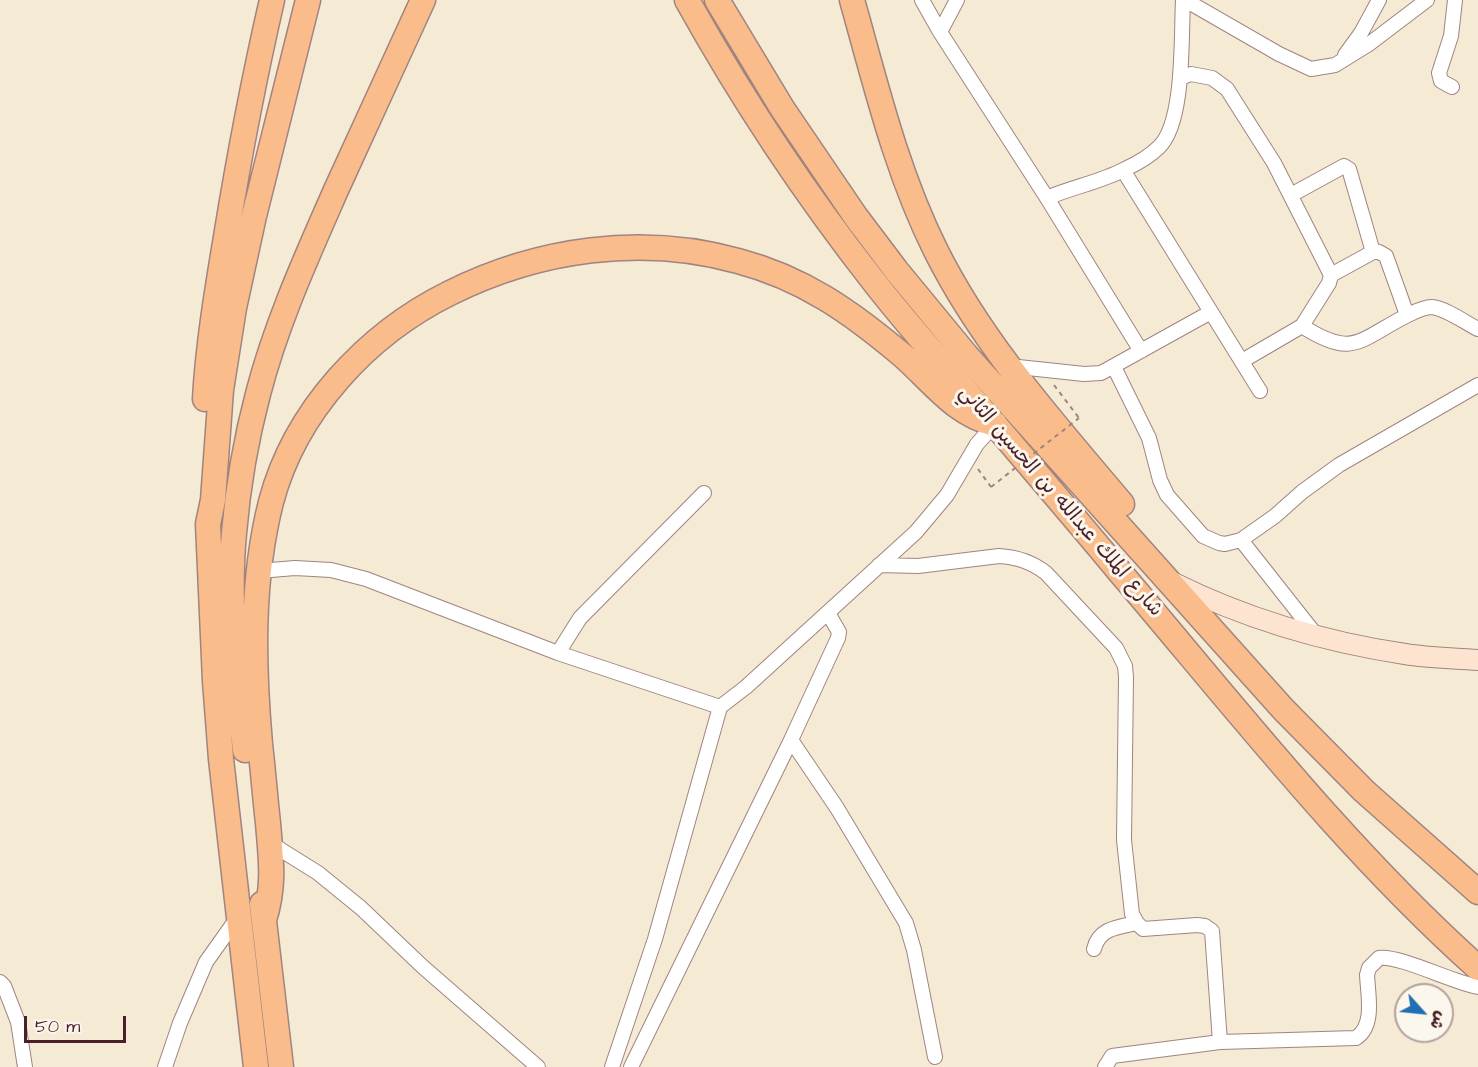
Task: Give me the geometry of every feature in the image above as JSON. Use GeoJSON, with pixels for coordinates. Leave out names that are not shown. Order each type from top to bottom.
{"type":"FeatureCollection","features":[{"type":"Feature","properties":{"kind":"highway"},"geometry":{"type":"LineString","coordinates":[[256,1067],[225,793],[216,692],[208,524],[201,500],[200,483],[205,394],[214,306],[242,144],[272,0]]}},
{"type":"Feature","properties":{"kind":"highway"},"geometry":{"type":"LineString","coordinates":[[208,524],[213,500],[221,390],[234,308],[254,216],[308,0]]}},
{"type":"Feature","properties":{"kind":"highway"},"geometry":{"type":"LineString","coordinates":[[281,1067],[232,631],[234,533],[248,436],[258,392],[280,323],[314,239],[423,0]]}},
{"type":"Feature","properties":{"kind":"highway","name":"شارع الملك عبدالله بن الحسين الثاني"},"geometry":{"type":"LineString","coordinates":[[687,0],[765,130],[836,233],[913,331],[995,424],[1288,772],[1392,886],[1478,968]]}},
{"type":"Feature","properties":{"kind":"highway","name":"شارع الملك عبدالله بن الحسين الثاني"},"geometry":{"type":"LineString","coordinates":[[717,0],[813,154],[896,270],[966,355],[1323,751],[1406,831],[1478,892]]}},
{"type":"Feature","properties":{"kind":"highway"},"geometry":{"type":"LineString","coordinates":[[852,0],[896,157],[921,220],[963,300],[1007,366],[1139,525],[1162,573]]}},
{"type":"Feature","properties":{"kind":"highway"},"geometry":{"type":"LineString","coordinates":[[264,920],[271,890],[272,859],[256,689],[255,637],[259,571],[272,500],[283,468],[315,409],[350,366],[390,329],[436,300],[519,265],[572,253],[620,248],[667,248],[726,258],[783,276],[825,296],[904,357],[959,410],[976,419],[995,424]]}},
{"type":"Feature","properties":{"kind":"street"},"geometry":{"type":"LineString","coordinates":[[922,0],[1141,351]]}},
{"type":"Feature","properties":{"kind":"street"},"geometry":{"type":"LineString","coordinates":[[940,32],[957,0]]}},
{"type":"Feature","properties":{"kind":"street"},"geometry":{"type":"LineString","coordinates":[[1047,198],[1123,170],[1161,146],[1170,128],[1180,78],[1184,0],[1279,54],[1311,69],[1335,65],[1369,44],[1427,0]]}},
{"type":"Feature","properties":{"kind":"street"},"geometry":{"type":"LineString","coordinates":[[1335,65],[1348,52],[1379,0]]}},
{"type":"Feature","properties":{"kind":"street"},"geometry":{"type":"LineString","coordinates":[[1452,87],[1441,81],[1439,72],[1451,36],[1455,0]]}},
{"type":"Feature","properties":{"kind":"street"},"geometry":{"type":"LineString","coordinates":[[1180,78],[1191,74],[1212,78],[1227,89],[1274,163],[1332,275]]}},
{"type":"Feature","properties":{"kind":"street"},"geometry":{"type":"LineString","coordinates":[[1291,195],[1344,165],[1349,169],[1373,252]]}},
{"type":"Feature","properties":{"kind":"street"},"geometry":{"type":"LineString","coordinates":[[1123,170],[1260,391]]}},
{"type":"Feature","properties":{"kind":"street"},"geometry":{"type":"LineString","coordinates":[[1242,362],[1302,326],[1329,284],[1332,275],[1373,252],[1386,256],[1407,315]]}},
{"type":"Feature","properties":{"kind":"street"},"geometry":{"type":"LineString","coordinates":[[1302,326],[1328,341],[1349,345],[1407,315],[1433,307],[1478,329]]}},
{"type":"Feature","properties":{"kind":"street"},"geometry":{"type":"LineString","coordinates":[[1007,366],[1084,374],[1101,373],[1114,368],[1211,312]]}},
{"type":"Feature","properties":{"kind":"street"},"geometry":{"type":"LineString","coordinates":[[1114,368],[1149,438],[1160,480],[1167,495],[1210,540],[1225,544],[1241,540],[1339,465],[1478,385]]}},
{"type":"Feature","properties":{"kind":"street"},"geometry":{"type":"LineString","coordinates":[[612,1067],[655,939],[720,707],[746,687],[910,538],[938,508],[956,482],[977,444],[995,424]]}},
{"type":"Feature","properties":{"kind":"street"},"geometry":{"type":"LineString","coordinates":[[558,652],[580,618],[704,493]]}},
{"type":"Feature","properties":{"kind":"street"},"geometry":{"type":"LineString","coordinates":[[1241,540],[1316,635]]}},
{"type":"Feature","properties":{"kind":"street"},"geometry":{"type":"LineString","coordinates":[[879,565],[918,567],[1011,556],[1036,565],[1046,573],[1116,648],[1125,666],[1126,677],[1124,840],[1132,914],[1143,929],[1197,925],[1205,926],[1212,931],[1221,1042]]}},
{"type":"Feature","properties":{"kind":"street"},"geometry":{"type":"LineString","coordinates":[[259,571],[295,568],[331,570],[366,579],[558,652],[720,707]]}},
{"type":"Feature","properties":{"kind":"street","name":"شارع الملك عبدالله بن الحسين الثاني"},"geometry":{"type":"LineString","coordinates":[[1162,573],[1226,606],[1316,635],[1404,654],[1478,660]]}},
{"type":"Feature","properties":{"kind":"street"},"geometry":{"type":"LineString","coordinates":[[631,1067],[791,740],[839,635],[828,613]]}},
{"type":"Feature","properties":{"kind":"street"},"geometry":{"type":"LineString","coordinates":[[791,740],[837,808],[906,923],[914,950],[934,1057]]}},
{"type":"Feature","properties":{"kind":"street"},"geometry":{"type":"LineString","coordinates":[[270,843],[318,873],[361,908],[423,967],[538,1067]]}},
{"type":"Feature","properties":{"kind":"street"},"geometry":{"type":"LineString","coordinates":[[165,1067],[180,1023],[206,962],[239,915]]}},
{"type":"Feature","properties":{"kind":"street"},"geometry":{"type":"LineString","coordinates":[[1094,950],[1100,936],[1105,931],[1137,923]]}},
{"type":"Feature","properties":{"kind":"street"},"geometry":{"type":"LineString","coordinates":[[1105,1067],[1112,1056],[1221,1042],[1356,1038],[1368,1023],[1367,975],[1369,968],[1379,958],[1394,958],[1447,979],[1478,987]]}},
{"type":"Feature","properties":{"kind":"street"},"geometry":{"type":"LineString","coordinates":[[0,982],[4,986],[18,1022],[25,1067]]}},
{"type":"Feature","properties":{"kind":"path"},"geometry":{"type":"LineString","coordinates":[[981,473],[992,487],[1079,418],[1061,395]]}}]}
